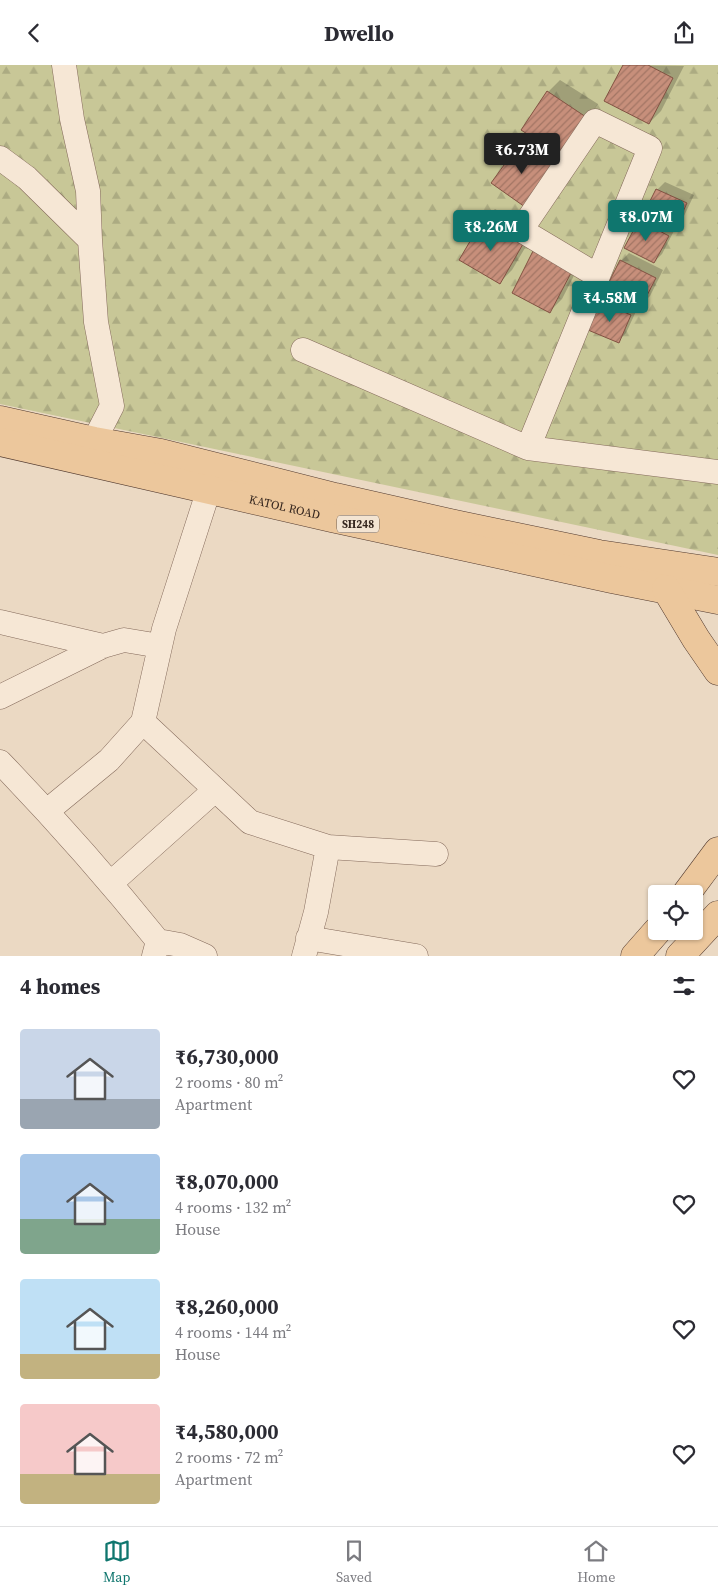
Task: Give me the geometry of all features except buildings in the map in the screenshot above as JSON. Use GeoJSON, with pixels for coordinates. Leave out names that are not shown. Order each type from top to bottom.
{"type":"FeatureCollection","features":[{"type":"Feature","properties":{"kind":"main road","name":"KATOL ROAD"},"geometry":{"type":"LineString","coordinates":[[0,420],[94,441],[160,453],[335,497],[459,525],[599,554],[718,572]]}},
{"type":"Feature","properties":{"kind":"main road","name":"KATOL ROAD"},"geometry":{"type":"LineString","coordinates":[[0,442],[332,519],[718,600]]}},
{"type":"Feature","properties":{"kind":"main road"},"geometry":{"type":"LineString","coordinates":[[666,589],[718,671]]}},
{"type":"Feature","properties":{"kind":"main road"},"geometry":{"type":"LineString","coordinates":[[693,885],[718,851]]}},
{"type":"Feature","properties":{"kind":"main road"},"geometry":{"type":"LineString","coordinates":[[680,956],[718,915]]}},
{"type":"Feature","properties":{"kind":"main road"},"geometry":{"type":"LineString","coordinates":[[635,956],[649,940]]}},
{"type":"Feature","properties":{"kind":"street"},"geometry":{"type":"LineString","coordinates":[[64,65],[72,119],[88,191],[96,322],[112,406],[94,441],[112,467]]}},
{"type":"Feature","properties":{"kind":"street"},"geometry":{"type":"LineString","coordinates":[[528,448],[598,276],[650,148],[595,121],[521,230],[598,276]]}},
{"type":"Feature","properties":{"kind":"street"},"geometry":{"type":"LineString","coordinates":[[0,158],[27,178],[90,239]]}},
{"type":"Feature","properties":{"kind":"street"},"geometry":{"type":"LineString","coordinates":[[303,351],[528,448],[718,472]]}},
{"type":"Feature","properties":{"kind":"street"},"geometry":{"type":"LineString","coordinates":[[47,811],[109,760],[143,722],[164,629],[209,489]]}},
{"type":"Feature","properties":{"kind":"street"},"geometry":{"type":"LineString","coordinates":[[0,622],[103,647]]}},
{"type":"Feature","properties":{"kind":"street"},"geometry":{"type":"LineString","coordinates":[[0,697],[103,647],[124,640],[160,646]]}},
{"type":"Feature","properties":{"kind":"street"},"geometry":{"type":"LineString","coordinates":[[143,722],[250,822],[328,847],[436,854]]}},
{"type":"Feature","properties":{"kind":"street"},"geometry":{"type":"LineString","coordinates":[[0,761],[111,883],[156,949],[180,945],[205,956]]}},
{"type":"Feature","properties":{"kind":"street"},"geometry":{"type":"LineString","coordinates":[[111,883],[215,790]]}},
{"type":"Feature","properties":{"kind":"street"},"geometry":{"type":"LineString","coordinates":[[328,847],[316,911],[306,947],[416,956]]}},
{"type":"Feature","properties":{"kind":"green space"},"geometry":{"type":"Polygon","coordinates":[[[0,65],[718,65],[718,555],[0,404],[0,65]]]}}]}
